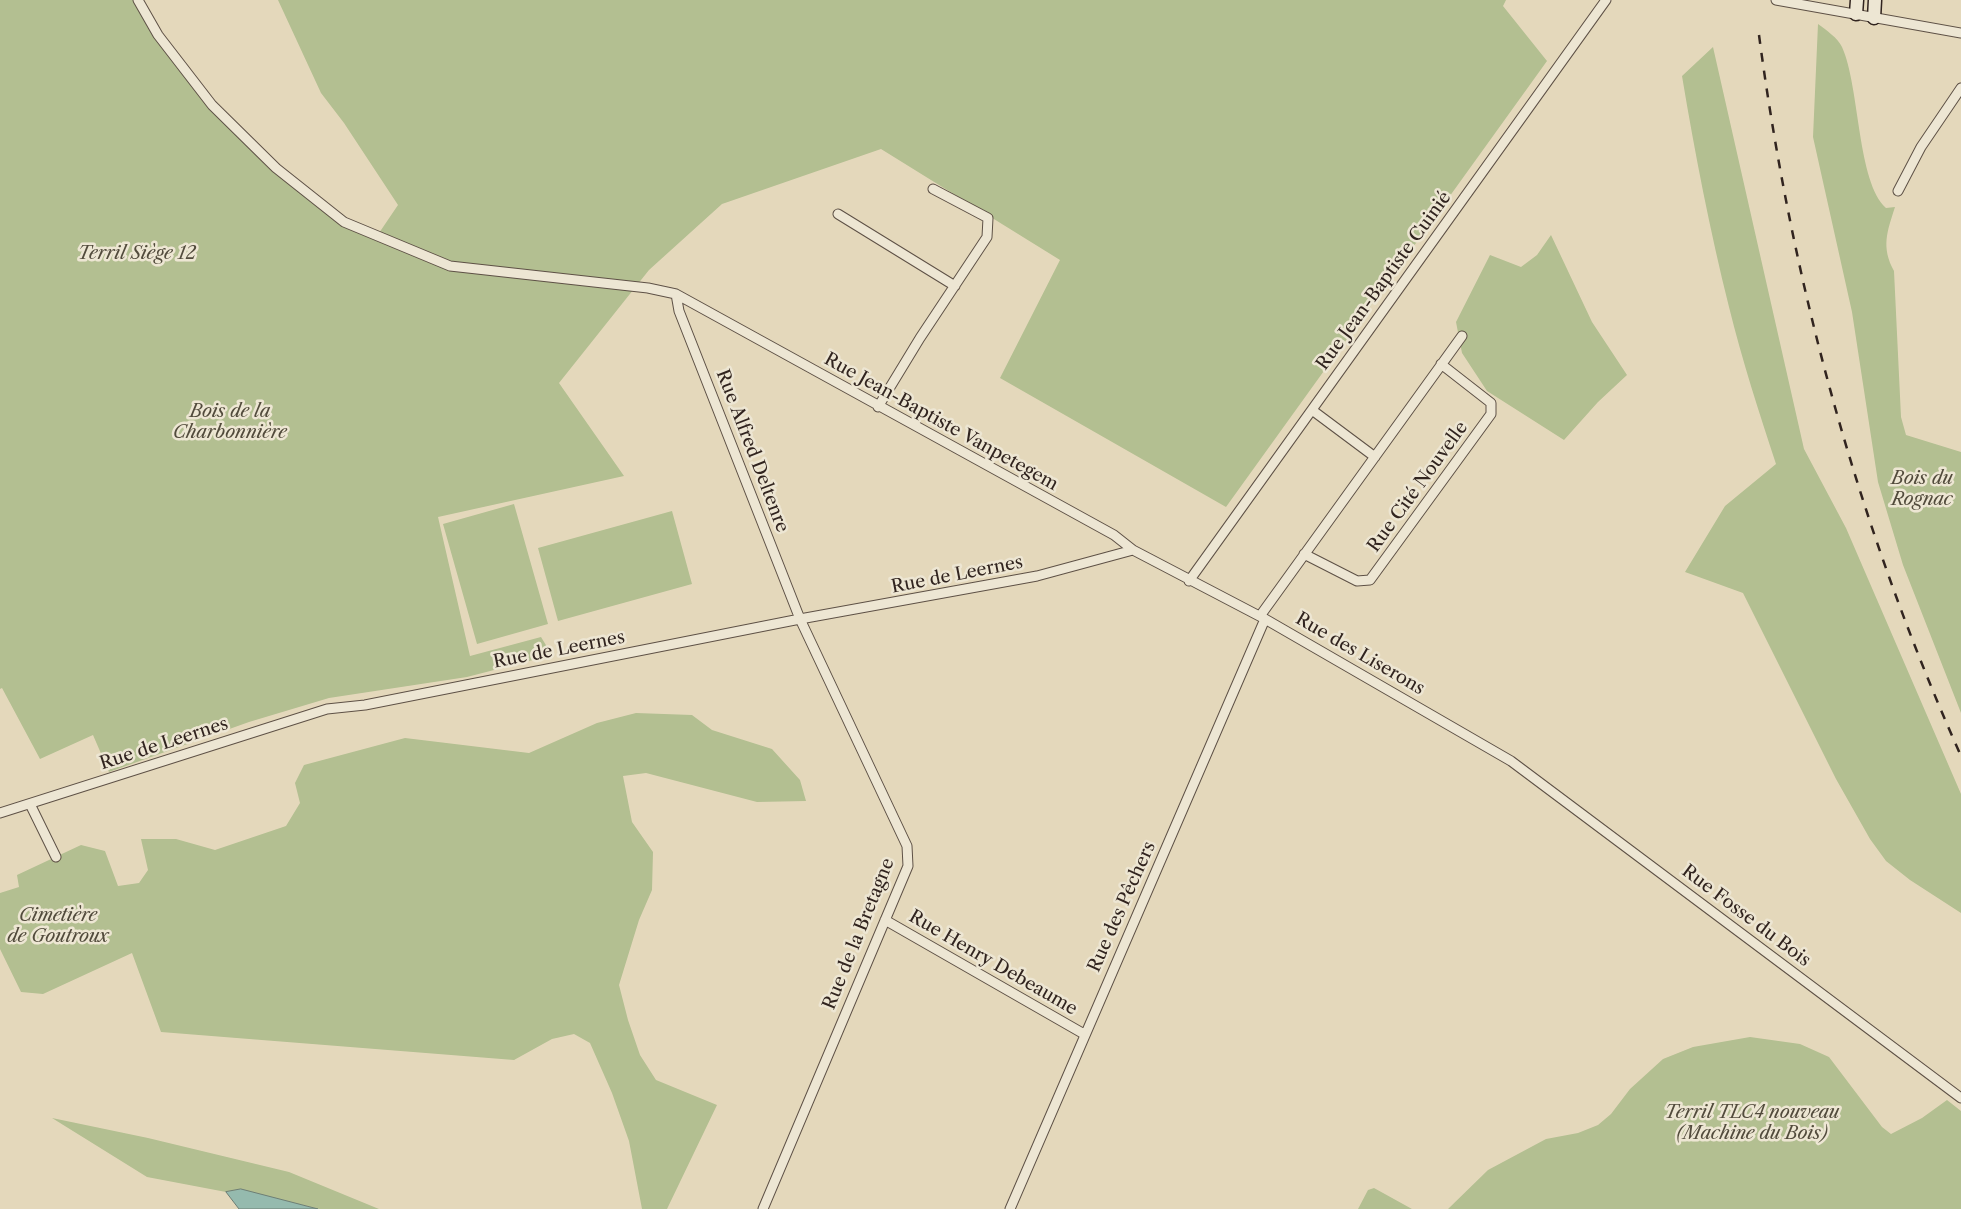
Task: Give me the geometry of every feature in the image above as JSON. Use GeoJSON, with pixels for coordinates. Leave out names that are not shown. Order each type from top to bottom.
{"type":"FeatureCollection","features":[{"type":"Feature","properties":{"kind":"main road"},"geometry":{"type":"LineString","coordinates":[[1856,14],[1858,0]]}},
{"type":"Feature","properties":{"kind":"main road"},"geometry":{"type":"LineString","coordinates":[[1874,18],[1875,0]]}},
{"type":"Feature","properties":{"kind":"street","name":"Rue Jean-Baptiste Vanpetegem"},"geometry":{"type":"LineString","coordinates":[[138,0],[158,35],[212,104],[276,168],[344,222],[450,266],[648,288],[676,294],[878,407],[1114,535],[1133,550],[1189,580]]}},
{"type":"Feature","properties":{"kind":"street","name":"Rue Jean-Baptiste Cuinié"},"geometry":{"type":"LineString","coordinates":[[1189,580],[1606,0]]}},
{"type":"Feature","properties":{"kind":"street"},"geometry":{"type":"LineString","coordinates":[[1776,0],[1961,34]]}},
{"type":"Feature","properties":{"kind":"street"},"geometry":{"type":"LineString","coordinates":[[1898,191],[1920,147],[1961,88]]}},
{"type":"Feature","properties":{"kind":"street"},"geometry":{"type":"LineString","coordinates":[[878,407],[988,237],[988,218],[933,189]]}},
{"type":"Feature","properties":{"kind":"street"},"geometry":{"type":"LineString","coordinates":[[838,214],[955,286]]}},
{"type":"Feature","properties":{"kind":"street","name":"Rue Alfred Deltenre"},"geometry":{"type":"LineString","coordinates":[[676,294],[680,311],[800,619]]}},
{"type":"Feature","properties":{"kind":"street"},"geometry":{"type":"LineString","coordinates":[[1262,617],[1304,554],[1462,336]]}},
{"type":"Feature","properties":{"kind":"street","name":"Rue Cité Nouvelle"},"geometry":{"type":"LineString","coordinates":[[1304,554],[1356,581],[1370,580],[1491,414],[1491,403],[1441,364]]}},
{"type":"Feature","properties":{"kind":"street"},"geometry":{"type":"LineString","coordinates":[[1312,410],[1375,457]]}},
{"type":"Feature","properties":{"kind":"street","name":"Rue de Leernes"},"geometry":{"type":"LineString","coordinates":[[0,813],[327,709],[365,705],[800,619],[1037,576],[1133,550]]}},
{"type":"Feature","properties":{"kind":"street","name":"Rue des Liserons"},"geometry":{"type":"LineString","coordinates":[[1189,580],[1262,617],[1511,761]]}},
{"type":"Feature","properties":{"kind":"street","name":"Rue des Pêchers"},"geometry":{"type":"LineString","coordinates":[[1010,1209],[1262,617]]}},
{"type":"Feature","properties":{"kind":"street","name":"Rue de la Bretagne"},"geometry":{"type":"LineString","coordinates":[[763,1209],[908,866],[907,846],[800,619]]}},
{"type":"Feature","properties":{"kind":"street","name":"Rue Fosse du Bois"},"geometry":{"type":"LineString","coordinates":[[1511,761],[1961,1098]]}},
{"type":"Feature","properties":{"kind":"street"},"geometry":{"type":"LineString","coordinates":[[30,804],[56,857]]}},
{"type":"Feature","properties":{"kind":"street","name":"Rue Henry Debeaume"},"geometry":{"type":"LineString","coordinates":[[885,920],[1084,1034]]}},
{"type":"Feature","properties":{"kind":"green space","name":"Bois de la Charbonnière"},"geometry":{"type":"Polygon","coordinates":[[[0,0],[138,0],[212,105],[276,168],[344,222],[377,236],[398,205],[344,123],[321,93],[278,0],[1506,0],[1503,6],[1547,61],[1226,507],[1000,378],[1060,260],[881,149],[722,204],[649,270],[559,383],[624,476],[438,517],[470,656],[541,637],[552,655],[467,677],[329,698],[249,722],[109,772],[93,735],[40,759],[2,688],[0,689],[0,0]]]}},
{"type":"Feature","properties":{"kind":"green space","name":"Bois du Rognac"},"geometry":{"type":"Polygon","coordinates":[[[1818,24],[1835,37],[1842,47],[1848,64],[1869,178],[1886,208],[1895,207],[1886,247],[1894,271],[1901,417],[1906,435],[1961,452],[1961,713],[1903,565],[1878,482],[1852,312],[1813,137],[1818,24]]]}},
{"type":"Feature","properties":{"kind":"green space"},"geometry":{"type":"Polygon","coordinates":[[[1713,47],[1804,449],[1846,528],[1961,794],[1961,913],[1910,880],[1886,861],[1870,839],[1836,779],[1743,593],[1685,572],[1725,506],[1776,464],[1745,366],[1722,278],[1703,192],[1682,76],[1713,47]]]}},
{"type":"Feature","properties":{"kind":"green space"},"geometry":{"type":"Polygon","coordinates":[[[1551,235],[1592,322],[1627,375],[1598,402],[1564,440],[1487,391],[1462,353],[1456,322],[1490,255],[1521,267],[1537,255],[1551,235]]]}},
{"type":"Feature","properties":{"kind":"green space"},"geometry":{"type":"Polygon","coordinates":[[[514,504],[548,624],[477,644],[443,524],[514,504]]]}},
{"type":"Feature","properties":{"kind":"green space"},"geometry":{"type":"Polygon","coordinates":[[[672,511],[692,584],[558,621],[538,548],[672,511]]]}},
{"type":"Feature","properties":{"kind":"green space","name":"Cimetière de Goutroux"},"geometry":{"type":"Polygon","coordinates":[[[636,713],[692,715],[712,730],[772,749],[800,780],[806,801],[757,802],[646,773],[623,776],[632,822],[653,852],[652,890],[639,920],[619,985],[628,1020],[640,1055],[656,1080],[717,1105],[667,1209],[642,1209],[629,1141],[612,1093],[590,1043],[574,1034],[552,1039],[514,1060],[161,1032],[132,953],[43,994],[21,992],[0,949],[0,893],[19,887],[17,875],[81,845],[105,851],[118,886],[139,883],[148,870],[141,839],[176,839],[215,850],[286,826],[300,803],[295,783],[304,765],[405,738],[529,753],[597,723],[636,713]]]}},
{"type":"Feature","properties":{"kind":"green space","name":"Terril TLC4 nouveau (Machine du Bois)"},"geometry":{"type":"Polygon","coordinates":[[[1750,1037],[1800,1044],[1829,1057],[1882,1127],[1891,1134],[1922,1118],[1947,1100],[1961,1111],[1961,1209],[1448,1209],[1488,1170],[1546,1139],[1578,1133],[1598,1125],[1611,1114],[1630,1089],[1663,1059],[1693,1047],[1750,1037]]]}},
{"type":"Feature","properties":{"kind":"green space"},"geometry":{"type":"Polygon","coordinates":[[[52,1118],[148,1138],[289,1172],[379,1209],[318,1209],[241,1190],[226,1192],[147,1177],[52,1118]]]}},
{"type":"Feature","properties":{"kind":"green space"},"geometry":{"type":"Polygon","coordinates":[[[1374,1188],[1412,1209],[1358,1209],[1368,1190],[1374,1188]]]}},
{"type":"Feature","properties":{"kind":"water"},"geometry":{"type":"Polygon","coordinates":[[[241,1189],[318,1209],[239,1209],[226,1192],[241,1189]]]}},
{"type":"Feature","properties":{"kind":"railway"},"geometry":{"type":"LineString","coordinates":[[1759,35],[1773,128],[1790,220],[1810,312],[1834,403],[1891,581],[1924,669],[1961,756]]}},
{"type":"Feature","properties":{"kind":"park label","name":"Terril Siège 12"},"geometry":{"type":"Point","coordinates":[137,254]}}]}
